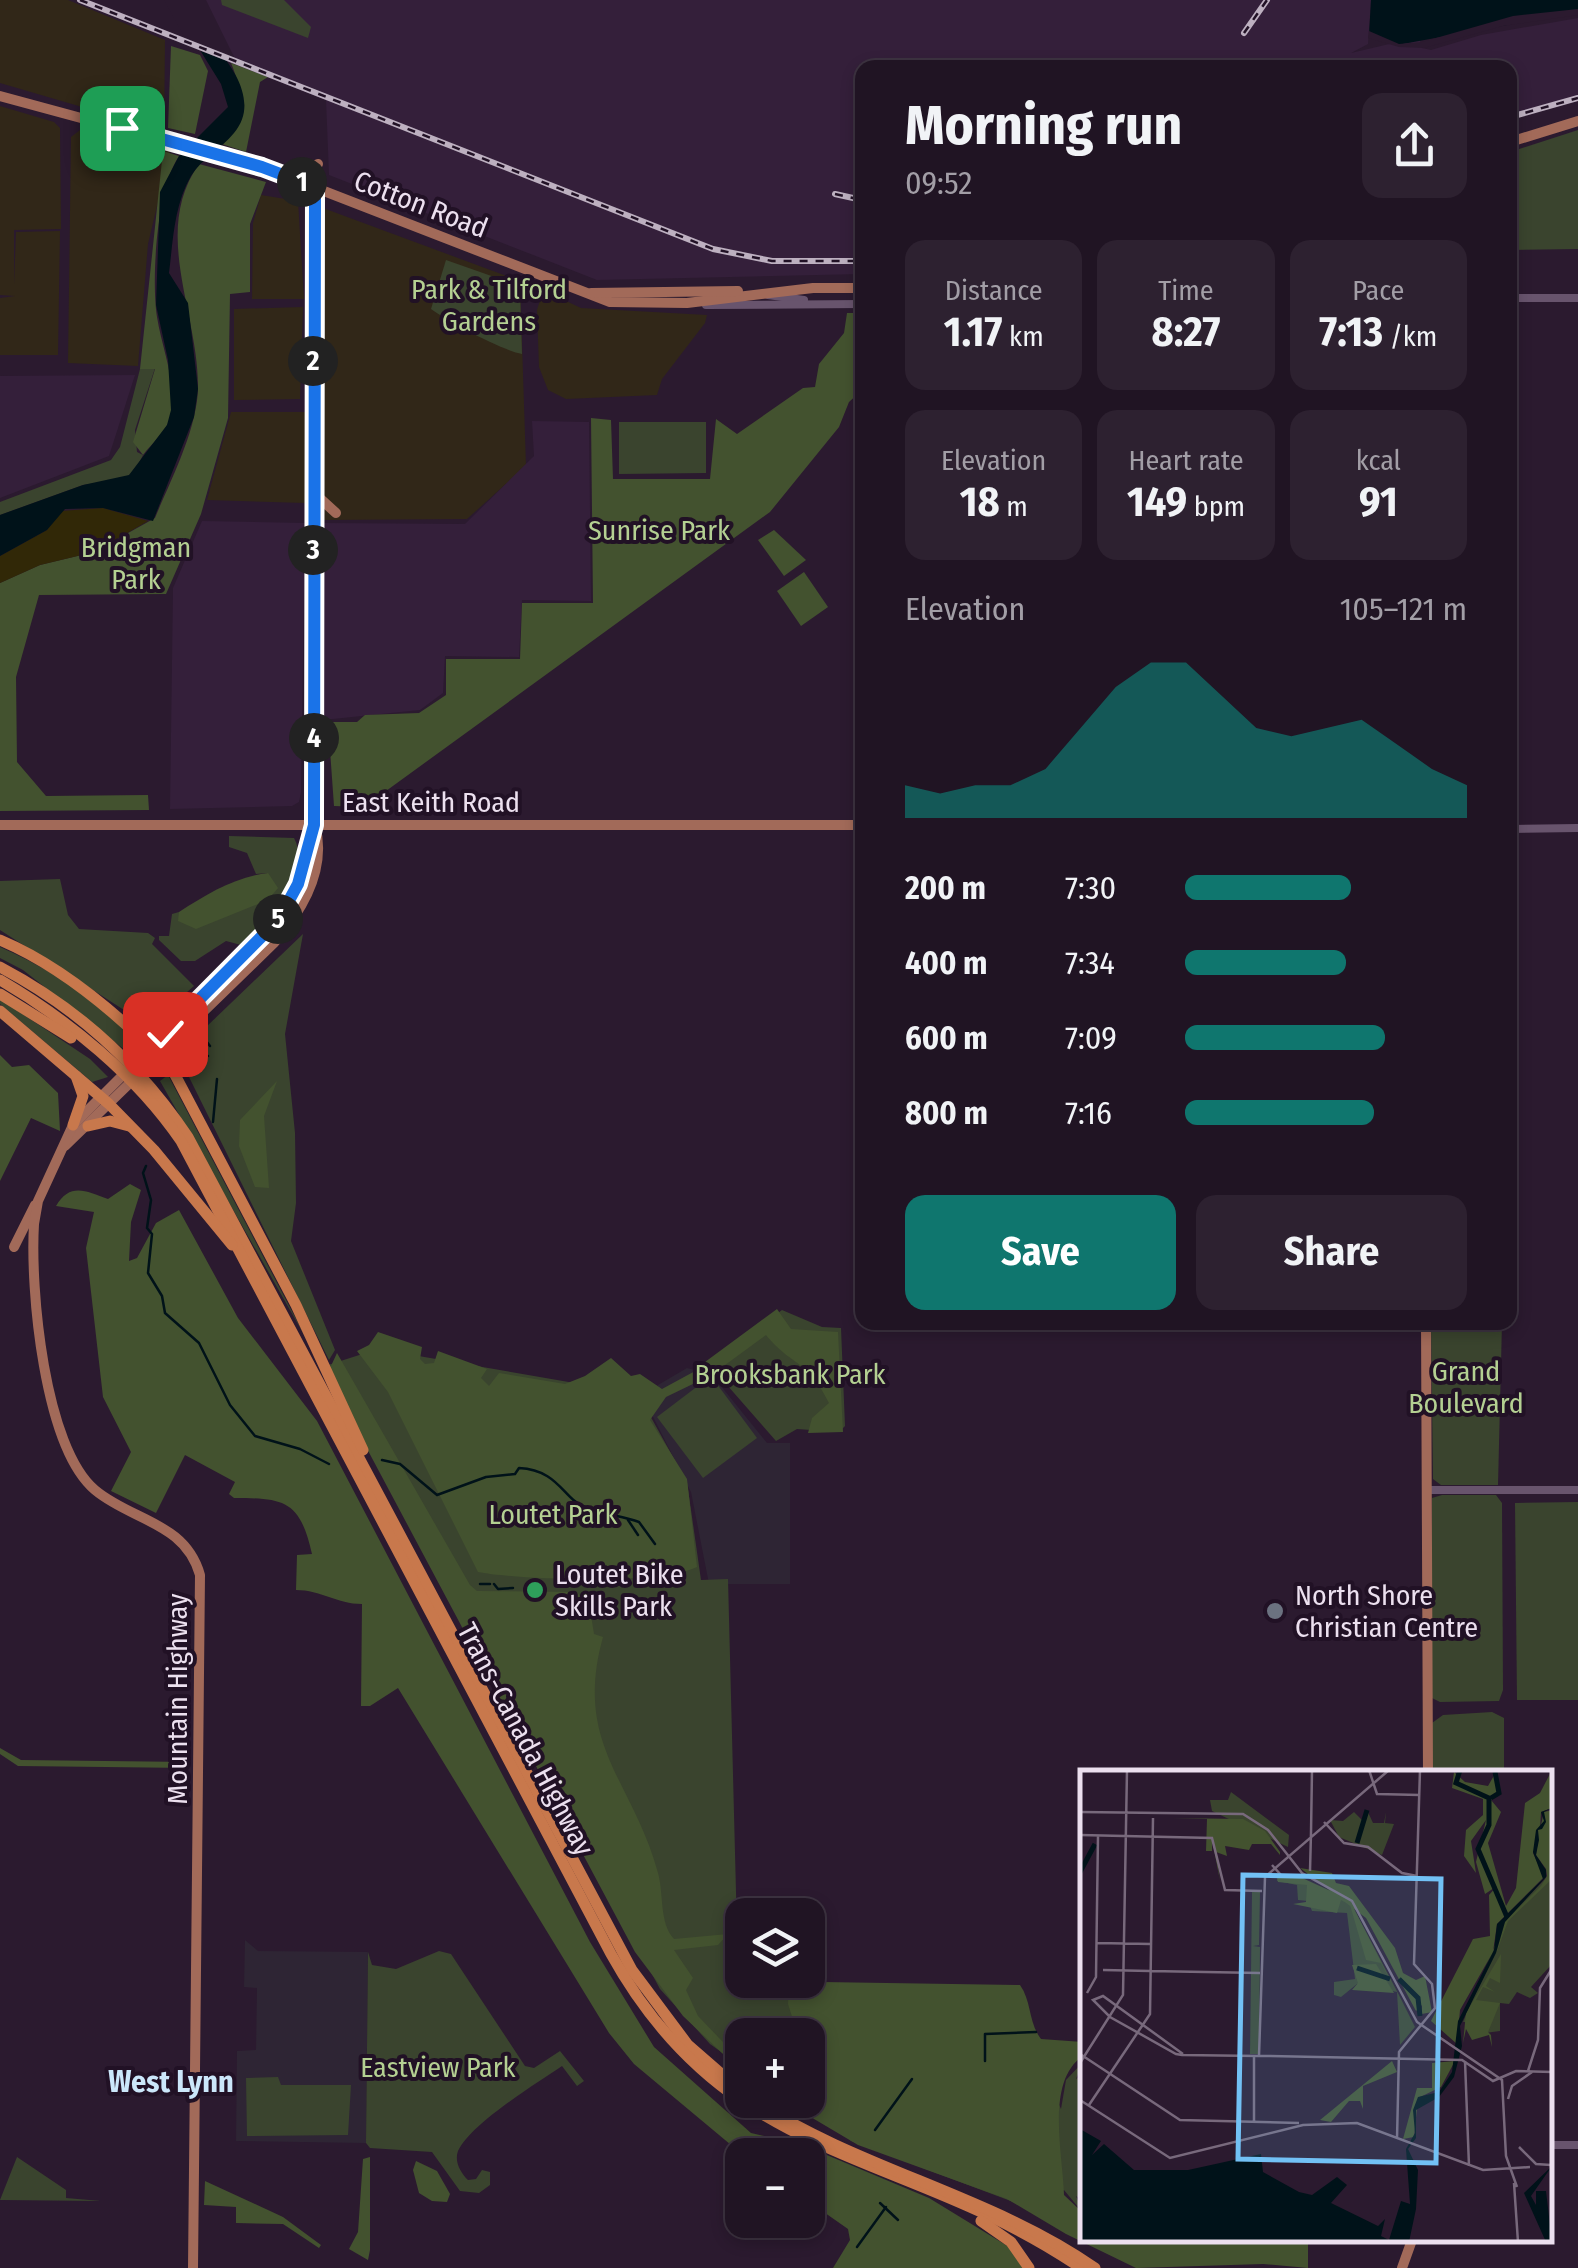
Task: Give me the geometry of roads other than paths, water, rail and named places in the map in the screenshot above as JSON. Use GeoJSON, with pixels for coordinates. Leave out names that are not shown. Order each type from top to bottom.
{"type":"FeatureCollection","features":[{"type":"Feature","properties":{"kind":"highway"},"geometry":{"type":"LineString","coordinates":[[0,940],[57,970],[132,1030],[151,1048],[144,1061]]}},
{"type":"Feature","properties":{"kind":"highway","name":"Trans-Canada Highway"},"geometry":{"type":"LineString","coordinates":[[0,967],[99,1034],[175,1118],[632,1970],[672,2027],[725,2076]]}},
{"type":"Feature","properties":{"kind":"highway"},"geometry":{"type":"LineString","coordinates":[[0,980],[41,1004],[101,1055]]}},
{"type":"Feature","properties":{"kind":"highway"},"geometry":{"type":"LineString","coordinates":[[0,994],[101,1055]]}},
{"type":"Feature","properties":{"kind":"highway"},"geometry":{"type":"LineString","coordinates":[[0,1011],[105,1100],[242,1254]]}},
{"type":"Feature","properties":{"kind":"highway"},"geometry":{"type":"LineString","coordinates":[[132,1030],[151,1032],[175,1020]]}},
{"type":"Feature","properties":{"kind":"highway"},"geometry":{"type":"LineString","coordinates":[[173,1040],[173,1070],[296,1305],[374,1472],[382,1500]]}},
{"type":"Feature","properties":{"kind":"highway","name":"Trans-Canada Highway"},"geometry":{"type":"LineString","coordinates":[[101,1055],[168,1122],[242,1254],[611,1954],[649,2015],[695,2066],[754,2112],[1030,2237],[1081,2268]]}},
{"type":"Feature","properties":{"kind":"highway"},"geometry":{"type":"LineString","coordinates":[[72,1125],[83,1096],[73,1073]]}},
{"type":"Feature","properties":{"kind":"highway"},"geometry":{"type":"LineString","coordinates":[[88,1126],[110,1121],[132,1128]]}},
{"type":"Feature","properties":{"kind":"highway"},"geometry":{"type":"LineString","coordinates":[[786,2118],[1034,2230],[1107,2268]]}},
{"type":"Feature","properties":{"kind":"highway"},"geometry":{"type":"LineString","coordinates":[[939,2196],[1004,2236],[1029,2268]]}},
{"type":"Feature","properties":{"kind":"highway"},"geometry":{"type":"LineString","coordinates":[[1034,2230],[1096,2268]]}},
{"type":"Feature","properties":{"kind":"main road","name":"Cotton Road"},"geometry":{"type":"LineString","coordinates":[[0,96],[294,178],[610,302],[686,303],[758,293]]}},
{"type":"Feature","properties":{"kind":"main road"},"geometry":{"type":"LineString","coordinates":[[1517,140],[1578,121]]}},
{"type":"Feature","properties":{"kind":"main road"},"geometry":{"type":"LineString","coordinates":[[294,178],[318,164]]}},
{"type":"Feature","properties":{"kind":"main road"},"geometry":{"type":"LineString","coordinates":[[151,1048],[279,919],[298,884],[314,825],[315,187]]}},
{"type":"Feature","properties":{"kind":"main road"},"geometry":{"type":"LineString","coordinates":[[532,296],[558,283]]}},
{"type":"Feature","properties":{"kind":"main road"},"geometry":{"type":"LineString","coordinates":[[758,293],[855,288]]}},
{"type":"Feature","properties":{"kind":"main road","name":"Cotton Road"},"geometry":{"type":"LineString","coordinates":[[592,293],[758,293]]}},
{"type":"Feature","properties":{"kind":"main road"},"geometry":{"type":"LineString","coordinates":[[313,491],[336,513]]}},
{"type":"Feature","properties":{"kind":"main road","name":"East Keith Road"},"geometry":{"type":"LineString","coordinates":[[0,825],[855,825]]}},
{"type":"Feature","properties":{"kind":"main road","name":"Mountain Highway"},"geometry":{"type":"LineString","coordinates":[[193,2268],[200,1575],[191,1554],[173,1533],[96,1491],[80,1472],[56,1427],[34,1255],[38,1201],[66,1146],[72,1125],[173,1040],[291,924],[317,862],[314,825]]}},
{"type":"Feature","properties":{"kind":"main road","name":"Mountain Highway"},"geometry":{"type":"LineString","coordinates":[[66,1146],[88,1126],[105,1100]]}},
{"type":"Feature","properties":{"kind":"main road"},"geometry":{"type":"LineString","coordinates":[[14,1246],[38,1201]]}},
{"type":"Feature","properties":{"kind":"main road"},"geometry":{"type":"LineString","coordinates":[[1426,1330],[1428,1770]]}},
{"type":"Feature","properties":{"kind":"main road"},"geometry":{"type":"LineString","coordinates":[[1402,2268],[1411,2243]]}},
{"type":"Feature","properties":{"kind":"street"},"geometry":{"type":"LineString","coordinates":[[758,293],[828,304]]}},
{"type":"Feature","properties":{"kind":"street"},"geometry":{"type":"LineString","coordinates":[[1517,298],[1578,298]]}},
{"type":"Feature","properties":{"kind":"street"},"geometry":{"type":"LineString","coordinates":[[686,303],[855,304]]}},
{"type":"Feature","properties":{"kind":"street"},"geometry":{"type":"LineString","coordinates":[[1517,829],[1578,828]]}},
{"type":"Feature","properties":{"kind":"street"},"geometry":{"type":"LineString","coordinates":[[1428,1490],[1578,1490]]}},
{"type":"Feature","properties":{"kind":"waterway"},"geometry":{"type":"LineString","coordinates":[[199,1032],[210,1046]]}},
{"type":"Feature","properties":{"kind":"waterway"},"geometry":{"type":"LineString","coordinates":[[185,1061],[208,1056]]}},
{"type":"Feature","properties":{"kind":"waterway"},"geometry":{"type":"LineString","coordinates":[[213,1122],[217,1079]]}},
{"type":"Feature","properties":{"kind":"waterway"},"geometry":{"type":"LineString","coordinates":[[146,1166],[143,1173],[151,1200],[147,1228],[152,1234],[148,1273],[162,1296],[165,1313],[199,1343],[230,1405],[255,1436],[300,1449],[329,1464]]}},
{"type":"Feature","properties":{"kind":"waterway"},"geometry":{"type":"LineString","coordinates":[[382,1460],[400,1464],[437,1495],[486,1477],[515,1474],[519,1468],[532,1470],[552,1479],[585,1507],[639,1522],[655,1544]]}},
{"type":"Feature","properties":{"kind":"waterway"},"geometry":{"type":"LineString","coordinates":[[628,1520],[638,1535]]}},
{"type":"Feature","properties":{"kind":"waterway"},"geometry":{"type":"LineString","coordinates":[[480,1584],[490,1584]]}},
{"type":"Feature","properties":{"kind":"waterway"},"geometry":{"type":"LineString","coordinates":[[494,1584],[498,1589],[513,1588]]}},
{"type":"Feature","properties":{"kind":"waterway"},"geometry":{"type":"LineString","coordinates":[[985,2061],[985,2034],[1036,2032]]}},
{"type":"Feature","properties":{"kind":"waterway"},"geometry":{"type":"LineString","coordinates":[[875,2130],[912,2079]]}},
{"type":"Feature","properties":{"kind":"waterway"},"geometry":{"type":"LineString","coordinates":[[880,2203],[898,2220]]}},
{"type":"Feature","properties":{"kind":"waterway"},"geometry":{"type":"LineString","coordinates":[[857,2247],[886,2207]]}},
{"type":"Feature","properties":{"kind":"railway"},"geometry":{"type":"LineString","coordinates":[[80,0],[713,249],[772,261],[855,261]]}},
{"type":"Feature","properties":{"kind":"railway"},"geometry":{"type":"LineString","coordinates":[[1244,33],[1267,0]]}},
{"type":"Feature","properties":{"kind":"railway"},"geometry":{"type":"LineString","coordinates":[[1517,115],[1578,98]]}},
{"type":"Feature","properties":{"kind":"railway"},"geometry":{"type":"LineString","coordinates":[[835,194],[855,198]]}},
{"type":"Feature","properties":{"kind":"place","name":"Loutet Bike Skills Park"},"geometry":{"type":"Point","coordinates":[535,1590]}},
{"type":"Feature","properties":{"kind":"place","name":"North Shore Christian Centre"},"geometry":{"type":"Point","coordinates":[1275,1611]}},
{"type":"Feature","properties":{"kind":"district","name":"West Lynn"},"geometry":{"type":"Point","coordinates":[171,2082]}},
{"type":"Feature","properties":{"kind":"park label","name":"Park & Tilford Gardens"},"geometry":{"type":"Point","coordinates":[489,305]}},
{"type":"Feature","properties":{"kind":"park label","name":"Sunrise Park"},"geometry":{"type":"Point","coordinates":[659,530]}},
{"type":"Feature","properties":{"kind":"park label","name":"Bridgman Park"},"geometry":{"type":"Point","coordinates":[136,563]}},
{"type":"Feature","properties":{"kind":"park label","name":"Brooksbank Park"},"geometry":{"type":"Point","coordinates":[790,1374]}},
{"type":"Feature","properties":{"kind":"park label","name":"Grand Boulevard"},"geometry":{"type":"Point","coordinates":[1466,1387]}},
{"type":"Feature","properties":{"kind":"park label","name":"Loutet Park"},"geometry":{"type":"Point","coordinates":[553,1514]}},
{"type":"Feature","properties":{"kind":"park label","name":"Eastview Park"},"geometry":{"type":"Point","coordinates":[438,2067]}}]}
